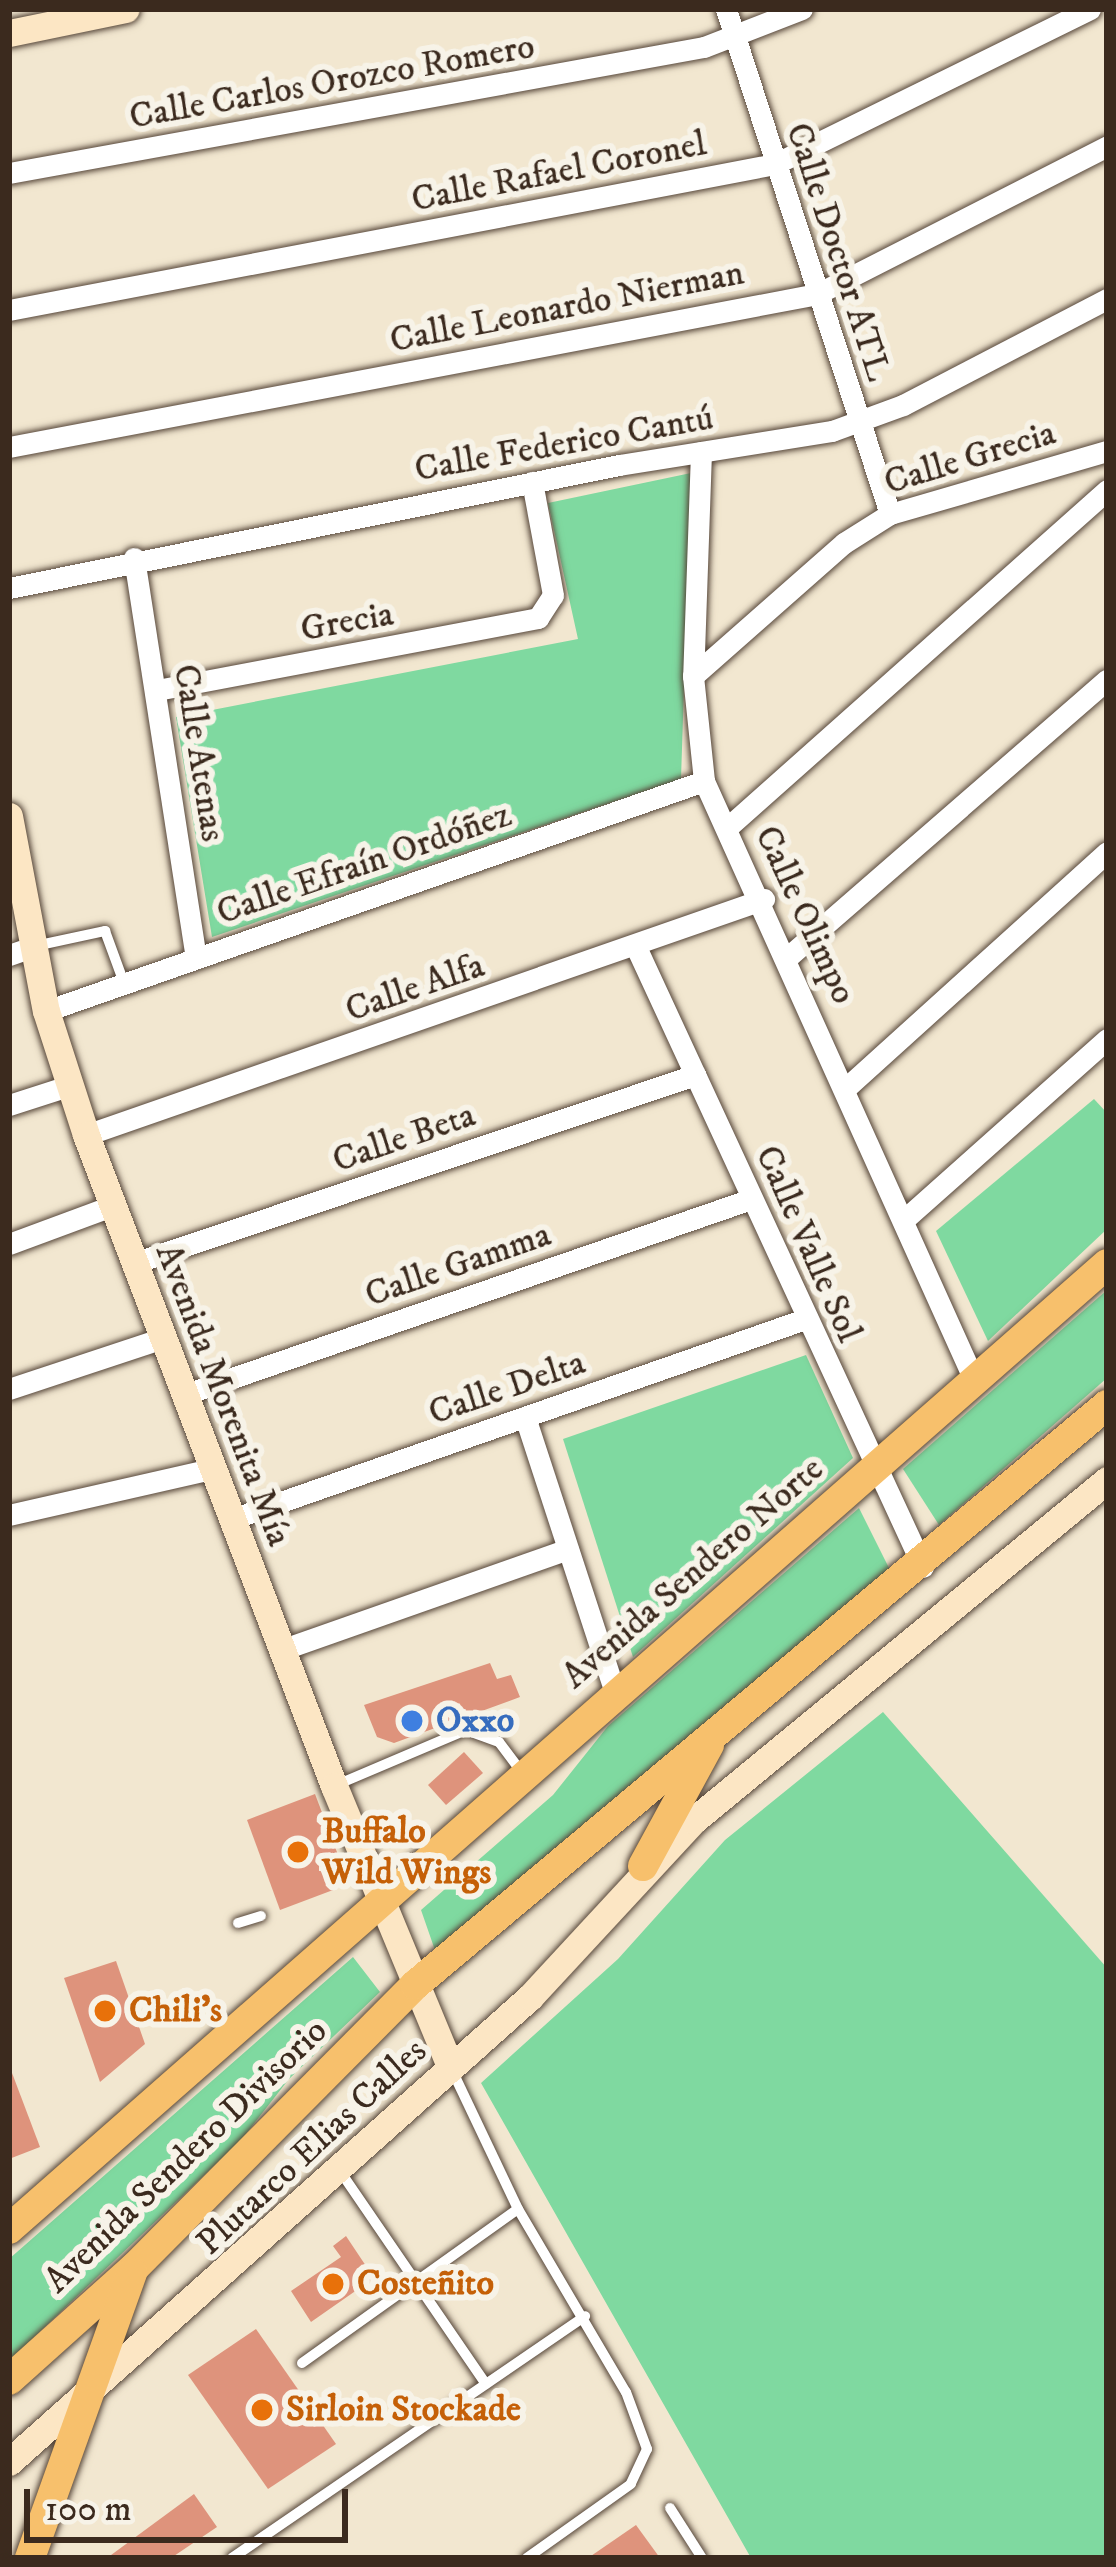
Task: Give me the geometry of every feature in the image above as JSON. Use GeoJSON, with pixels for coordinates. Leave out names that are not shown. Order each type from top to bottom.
{"type":"FeatureCollection","features":[{"type":"Feature","properties":{"kind":"main road","name":"Avenida Sendero Norte"},"geometry":{"type":"LineString","coordinates":[[9,2229],[522,1773],[1107,1264]]}},
{"type":"Feature","properties":{"kind":"main road"},"geometry":{"type":"LineString","coordinates":[[415,1985],[717,1731],[923,1567],[1107,1406]]}},
{"type":"Feature","properties":{"kind":"main road"},"geometry":{"type":"LineString","coordinates":[[644,1866],[717,1731]]}},
{"type":"Feature","properties":{"kind":"main road","name":"Avenida Sendero Divisorio"},"geometry":{"type":"LineString","coordinates":[[9,2380],[134,2268],[415,1985]]}},
{"type":"Feature","properties":{"kind":"main road"},"geometry":{"type":"LineString","coordinates":[[39,2550],[134,2268]]}},
{"type":"Feature","properties":{"kind":"street"},"geometry":{"type":"LineString","coordinates":[[9,33],[126,9]]}},
{"type":"Feature","properties":{"kind":"street","name":"Calle Doctor ATL"},"geometry":{"type":"LineString","coordinates":[[726,9],[890,514]]}},
{"type":"Feature","properties":{"kind":"street","name":"Calle Carlos Orozco Romero"},"geometry":{"type":"LineString","coordinates":[[9,173],[736,38],[802,9]]}},
{"type":"Feature","properties":{"kind":"street","name":"Calle Rafael Coronel"},"geometry":{"type":"LineString","coordinates":[[9,310],[775,164],[1090,9]]}},
{"type":"Feature","properties":{"kind":"street","name":"Calle Leonardo Nierman"},"geometry":{"type":"LineString","coordinates":[[9,447],[817,294],[1107,146]]}},
{"type":"Feature","properties":{"kind":"street","name":"Calle Federico Cantú"},"geometry":{"type":"LineString","coordinates":[[9,588],[134,558],[858,422],[1107,299]]}},
{"type":"Feature","properties":{"kind":"street","name":"Calle Grecia"},"geometry":{"type":"LineString","coordinates":[[693,676],[844,543],[890,514],[1107,451]]}},
{"type":"Feature","properties":{"kind":"street","name":"Calle Olimpo"},"geometry":{"type":"LineString","coordinates":[[701,452],[693,676],[704,781],[764,899],[975,1382]]}},
{"type":"Feature","properties":{"kind":"street","name":"Grecia"},"geometry":{"type":"LineString","coordinates":[[157,690],[547,613],[553,595],[532,482]]}},
{"type":"Feature","properties":{"kind":"street"},"geometry":{"type":"LineString","coordinates":[[728,827],[1107,490]]}},
{"type":"Feature","properties":{"kind":"street","name":"Calle Atenas"},"geometry":{"type":"LineString","coordinates":[[134,558],[196,958]]}},
{"type":"Feature","properties":{"kind":"street"},"geometry":{"type":"LineString","coordinates":[[789,956],[1107,680]]}},
{"type":"Feature","properties":{"kind":"street","name":"Calle Efraín Ordóñez"},"geometry":{"type":"LineString","coordinates":[[46,1011],[704,781]]}},
{"type":"Feature","properties":{"kind":"street","name":"Avenida Morenita Mía"},"geometry":{"type":"LineString","coordinates":[[9,816],[21,951],[46,1011],[68,1086],[334,1786],[451,2068]]}},
{"type":"Feature","properties":{"kind":"street"},"geometry":{"type":"LineString","coordinates":[[847,1088],[1107,852]]}},
{"type":"Feature","properties":{"kind":"street","name":"Calle Alfa"},"geometry":{"type":"LineString","coordinates":[[86,1135],[764,899]]}},
{"type":"Feature","properties":{"kind":"street","name":"Calle Valle Sol"},"geometry":{"type":"LineString","coordinates":[[636,947],[923,1567]]}},
{"type":"Feature","properties":{"kind":"street"},"geometry":{"type":"LineString","coordinates":[[906,1218],[1107,1039]]}},
{"type":"Feature","properties":{"kind":"street","name":"Calle Beta"},"geometry":{"type":"LineString","coordinates":[[134,1263],[694,1075]]}},
{"type":"Feature","properties":{"kind":"street"},"geometry":{"type":"LineString","coordinates":[[9,1105],[68,1086]]}},
{"type":"Feature","properties":{"kind":"street","name":"Calle Gamma"},"geometry":{"type":"LineString","coordinates":[[185,1394],[751,1199]]}},
{"type":"Feature","properties":{"kind":"street"},"geometry":{"type":"LineString","coordinates":[[9,1244],[112,1206]]}},
{"type":"Feature","properties":{"kind":"street","name":"Calle Delta"},"geometry":{"type":"LineString","coordinates":[[232,1519],[805,1319]]}},
{"type":"Feature","properties":{"kind":"street"},"geometry":{"type":"LineString","coordinates":[[9,1390],[163,1338]]}},
{"type":"Feature","properties":{"kind":"street"},"geometry":{"type":"LineString","coordinates":[[525,1417],[615,1693]]}},
{"type":"Feature","properties":{"kind":"street"},"geometry":{"type":"LineString","coordinates":[[9,1515],[212,1469]]}},
{"type":"Feature","properties":{"kind":"street"},"geometry":{"type":"LineString","coordinates":[[644,1866],[1107,1480]]}},
{"type":"Feature","properties":{"kind":"street"},"geometry":{"type":"LineString","coordinates":[[281,1650],[568,1549]]}},
{"type":"Feature","properties":{"kind":"street","name":"Plutarco Elias Calles"},"geometry":{"type":"LineString","coordinates":[[9,2462],[451,2068],[587,1939],[644,1866]]}},
{"type":"Feature","properties":{"kind":"lane"},"geometry":{"type":"LineString","coordinates":[[21,951],[105,931],[124,983]]}},
{"type":"Feature","properties":{"kind":"lane"},"geometry":{"type":"LineString","coordinates":[[334,1786],[466,1730],[499,1742],[522,1773]]}},
{"type":"Feature","properties":{"kind":"lane"},"geometry":{"type":"LineString","coordinates":[[238,1923],[261,1916]]}},
{"type":"Feature","properties":{"kind":"lane"},"geometry":{"type":"LineString","coordinates":[[451,2068],[518,2209],[585,2316],[646,2450],[631,2484],[527,2558]]}},
{"type":"Feature","properties":{"kind":"lane"},"geometry":{"type":"LineString","coordinates":[[340,2171],[486,2384]]}},
{"type":"Feature","properties":{"kind":"lane"},"geometry":{"type":"LineString","coordinates":[[302,2363],[518,2209]]}},
{"type":"Feature","properties":{"kind":"lane"},"geometry":{"type":"LineString","coordinates":[[232,2558],[585,2316]]}},
{"type":"Feature","properties":{"kind":"lane"},"geometry":{"type":"LineString","coordinates":[[670,2508],[702,2558]]}},
{"type":"Feature","properties":{"kind":"green space"},"geometry":{"type":"Polygon","coordinates":[[[691,473],[681,779],[212,937],[176,717],[578,639],[548,503],[691,473]]]}},
{"type":"Feature","properties":{"kind":"green space"},"geometry":{"type":"Polygon","coordinates":[[[1094,1099],[1107,1113],[1107,1229],[988,1341],[936,1231],[1094,1099]]]}},
{"type":"Feature","properties":{"kind":"green space"},"geometry":{"type":"Polygon","coordinates":[[[1107,1290],[1107,1378],[939,1525],[903,1469],[1107,1290]]]}},
{"type":"Feature","properties":{"kind":"green space"},"geometry":{"type":"Polygon","coordinates":[[[806,1355],[853,1458],[633,1657],[563,1439],[806,1355]]]}},
{"type":"Feature","properties":{"kind":"green space"},"geometry":{"type":"Polygon","coordinates":[[[859,1508],[891,1572],[437,1956],[421,1910],[553,1795],[608,1726],[859,1508]]]}},
{"type":"Feature","properties":{"kind":"green space"},"geometry":{"type":"Polygon","coordinates":[[[883,1712],[1107,1968],[1107,2558],[751,2558],[481,2083],[618,1959],[725,1840],[883,1712]]]}},
{"type":"Feature","properties":{"kind":"green space"},"geometry":{"type":"Polygon","coordinates":[[[353,1957],[380,1992],[289,2079],[241,2140],[9,2361],[9,2259],[353,1957]]]}},
{"type":"Feature","properties":{"kind":"building"},"geometry":{"type":"Polygon","coordinates":[[[490,1663],[497,1679],[511,1675],[520,1697],[394,1743],[377,1737],[364,1705],[490,1663]]]}},
{"type":"Feature","properties":{"kind":"building","name":"Oxxo"},"geometry":{"type":"Polygon","coordinates":[[[464,1752],[483,1773],[446,1805],[428,1785],[464,1752]]]}},
{"type":"Feature","properties":{"kind":"building","name":"Buffalo Wild Wings"},"geometry":{"type":"Polygon","coordinates":[[[315,1794],[349,1884],[280,1910],[247,1820],[315,1794]]]}},
{"type":"Feature","properties":{"kind":"building","name":"Chili's"},"geometry":{"type":"Polygon","coordinates":[[[116,1961],[145,2044],[100,2082],[64,1978],[116,1961]]]}},
{"type":"Feature","properties":{"kind":"building"},"geometry":{"type":"Polygon","coordinates":[[[9,2065],[40,2147],[9,2159],[9,2065]]]}},
{"type":"Feature","properties":{"kind":"building","name":"Costeñito"},"geometry":{"type":"Polygon","coordinates":[[[346,2236],[374,2278],[311,2322],[291,2291],[341,2257],[333,2246],[346,2236]]]}},
{"type":"Feature","properties":{"kind":"building","name":"Sirloin Stockade"},"geometry":{"type":"Polygon","coordinates":[[[256,2329],[336,2444],[268,2489],[188,2375],[256,2329]]]}},
{"type":"Feature","properties":{"kind":"building"},"geometry":{"type":"Polygon","coordinates":[[[194,2494],[217,2527],[171,2558],[107,2558],[194,2494]]]}},
{"type":"Feature","properties":{"kind":"building"},"geometry":{"type":"Polygon","coordinates":[[[636,2525],[660,2558],[588,2558],[636,2525]]]}},
{"type":"Feature","properties":{"kind":"place","name":"Oxxo"},"geometry":{"type":"Point","coordinates":[412,1721]}},
{"type":"Feature","properties":{"kind":"place","name":"Buffalo Wild Wings"},"geometry":{"type":"Point","coordinates":[298,1852]}},
{"type":"Feature","properties":{"kind":"place","name":"Chili's"},"geometry":{"type":"Point","coordinates":[105,2011]}},
{"type":"Feature","properties":{"kind":"place","name":"Costeñito"},"geometry":{"type":"Point","coordinates":[333,2284]}},
{"type":"Feature","properties":{"kind":"place","name":"Sirloin Stockade"},"geometry":{"type":"Point","coordinates":[262,2410]}}]}
